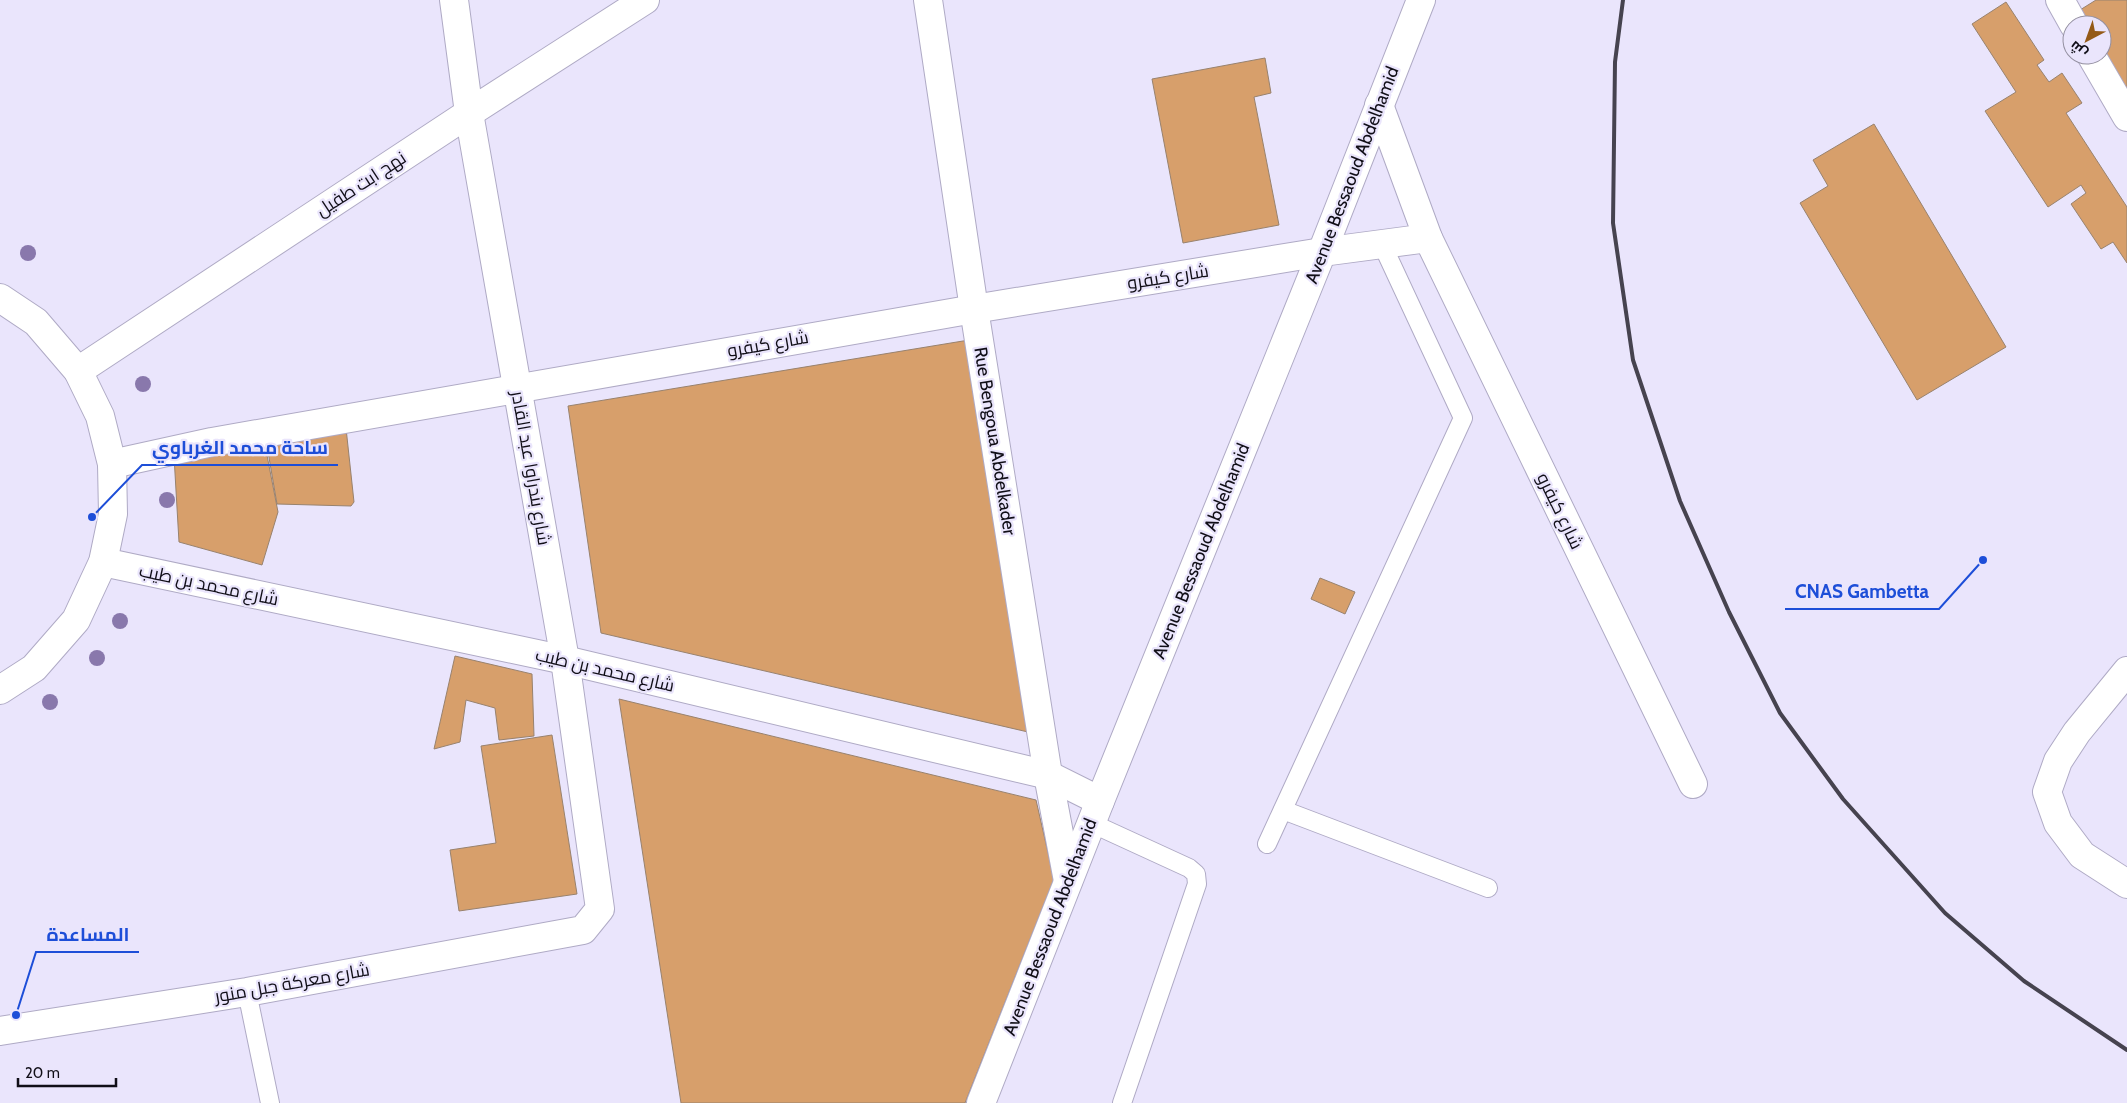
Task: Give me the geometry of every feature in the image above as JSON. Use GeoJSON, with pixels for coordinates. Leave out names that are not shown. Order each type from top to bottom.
{"type":"FeatureCollection","features":[{"type":"Feature","properties":{"kind":"street","name":"شارع بندراوا عبد القادر"},"geometry":{"type":"LineString","coordinates":[[454,0],[469,113],[565,660],[600,909],[583,930]]}},
{"type":"Feature","properties":{"kind":"street","name":"نهج ابت طفيل"},"geometry":{"type":"LineString","coordinates":[[78,371],[469,113],[645,0]]}},
{"type":"Feature","properties":{"kind":"street","name":"Rue Bengoua Abdelkader"},"geometry":{"type":"LineString","coordinates":[[928,0],[974,309],[1048,775],[1068,881]]}},
{"type":"Feature","properties":{"kind":"street","name":"Avenue Bessaoud Abdelhamid"},"geometry":{"type":"LineString","coordinates":[[982,1103],[1095,812],[1322,252],[1421,0]]}},
{"type":"Feature","properties":{"kind":"street"},"geometry":{"type":"LineString","coordinates":[[2060,0],[2068,15]]}},
{"type":"Feature","properties":{"kind":"street"},"geometry":{"type":"LineString","coordinates":[[2097,65],[2127,117]]}},
{"type":"Feature","properties":{"kind":"street","name":"شارع كيفرو"},"geometry":{"type":"LineString","coordinates":[[1379,105],[1428,238],[1693,784]]}},
{"type":"Feature","properties":{"kind":"street","name":"شارع كيفرو"},"geometry":{"type":"LineString","coordinates":[[112,464],[212,442],[974,309],[1322,252],[1428,238]]}},
{"type":"Feature","properties":{"kind":"street"},"geometry":{"type":"LineString","coordinates":[[0,298],[36,322],[78,371],[100,416],[112,464],[113,514],[103,562],[76,620],[34,668],[0,690]]}},
{"type":"Feature","properties":{"kind":"street","name":"شارع محمد بن طيب"},"geometry":{"type":"LineString","coordinates":[[103,562],[565,660],[1048,775],[1095,812]]}},
{"type":"Feature","properties":{"kind":"street"},"geometry":{"type":"LineString","coordinates":[[2127,672],[2077,732],[2058,762],[2048,792],[2058,823],[2082,856],[2127,884]]}},
{"type":"Feature","properties":{"kind":"street","name":"شارع معركة جبل منور"},"geometry":{"type":"LineString","coordinates":[[0,1031],[247,992],[583,930]]}},
{"type":"Feature","properties":{"kind":"lane"},"geometry":{"type":"LineString","coordinates":[[1267,844],[1463,418],[1382,244]]}},
{"type":"Feature","properties":{"kind":"lane"},"geometry":{"type":"LineString","coordinates":[[1282,810],[1488,888]]}},
{"type":"Feature","properties":{"kind":"lane"},"geometry":{"type":"LineString","coordinates":[[1095,812],[1189,868],[1196,874],[1197,884],[1122,1103]]}},
{"type":"Feature","properties":{"kind":"lane"},"geometry":{"type":"LineString","coordinates":[[247,992],[270,1103]]}},
{"type":"Feature","properties":{"kind":"building"},"geometry":{"type":"Polygon","coordinates":[[[2096,0],[2127,0],[2127,106],[2107,65],[2112,65],[2112,15],[2072,15],[2096,0]]]}},
{"type":"Feature","properties":{"kind":"building"},"geometry":{"type":"Polygon","coordinates":[[[2006,2],[2044,60],[2037,65],[2049,82],[2062,73],[2082,103],[2066,113],[2127,207],[2127,263],[2113,242],[2101,249],[2071,204],[2086,193],[2081,185],[2048,207],[1985,111],[2016,92],[1972,24],[2006,2]]]}},
{"type":"Feature","properties":{"kind":"building"},"geometry":{"type":"Polygon","coordinates":[[[1265,58],[1271,93],[1254,97],[1279,225],[1183,243],[1152,79],[1265,58]]]}},
{"type":"Feature","properties":{"kind":"building"},"geometry":{"type":"Polygon","coordinates":[[[1874,124],[2006,347],[1917,400],[1800,203],[1828,186],[1813,160],[1874,124]]]}},
{"type":"Feature","properties":{"kind":"building"},"geometry":{"type":"Polygon","coordinates":[[[969,340],[1028,732],[601,633],[568,406],[969,340]]]}},
{"type":"Feature","properties":{"kind":"building"},"geometry":{"type":"Polygon","coordinates":[[[346,428],[354,502],[351,506],[277,504],[267,446],[346,428]]]}},
{"type":"Feature","properties":{"kind":"building"},"geometry":{"type":"Polygon","coordinates":[[[265,445],[278,512],[262,565],[179,542],[174,456],[265,445]]]}},
{"type":"Feature","properties":{"kind":"building"},"geometry":{"type":"Polygon","coordinates":[[[1320,578],[1355,592],[1345,614],[1311,599],[1320,578]]]}},
{"type":"Feature","properties":{"kind":"building"},"geometry":{"type":"Polygon","coordinates":[[[455,656],[532,674],[534,736],[499,740],[495,708],[466,700],[460,742],[434,749],[455,656]]]}},
{"type":"Feature","properties":{"kind":"building"},"geometry":{"type":"Polygon","coordinates":[[[619,699],[1036,800],[1054,879],[965,1103],[681,1103],[619,699]]]}},
{"type":"Feature","properties":{"kind":"building"},"geometry":{"type":"Polygon","coordinates":[[[552,735],[577,894],[459,911],[450,850],[496,843],[481,746],[552,735]]]}},
{"type":"Feature","properties":{"kind":"railway"},"geometry":{"type":"LineString","coordinates":[[1623,0],[1615,62],[1613,223],[1633,360],[1680,501],[1729,612],[1780,713],[1843,799],[1945,913],[2024,981],[2127,1050]]}},
{"type":"Feature","properties":{"kind":"place","name":"ساحة محمد الغرباوي"},"geometry":{"type":"Point","coordinates":[92,517]}},
{"type":"Feature","properties":{"kind":"place","name":"CNAS Gambetta"},"geometry":{"type":"Point","coordinates":[1983,560]}},
{"type":"Feature","properties":{"kind":"place","name":"المساعدة"},"geometry":{"type":"Point","coordinates":[16,1015]}}]}
